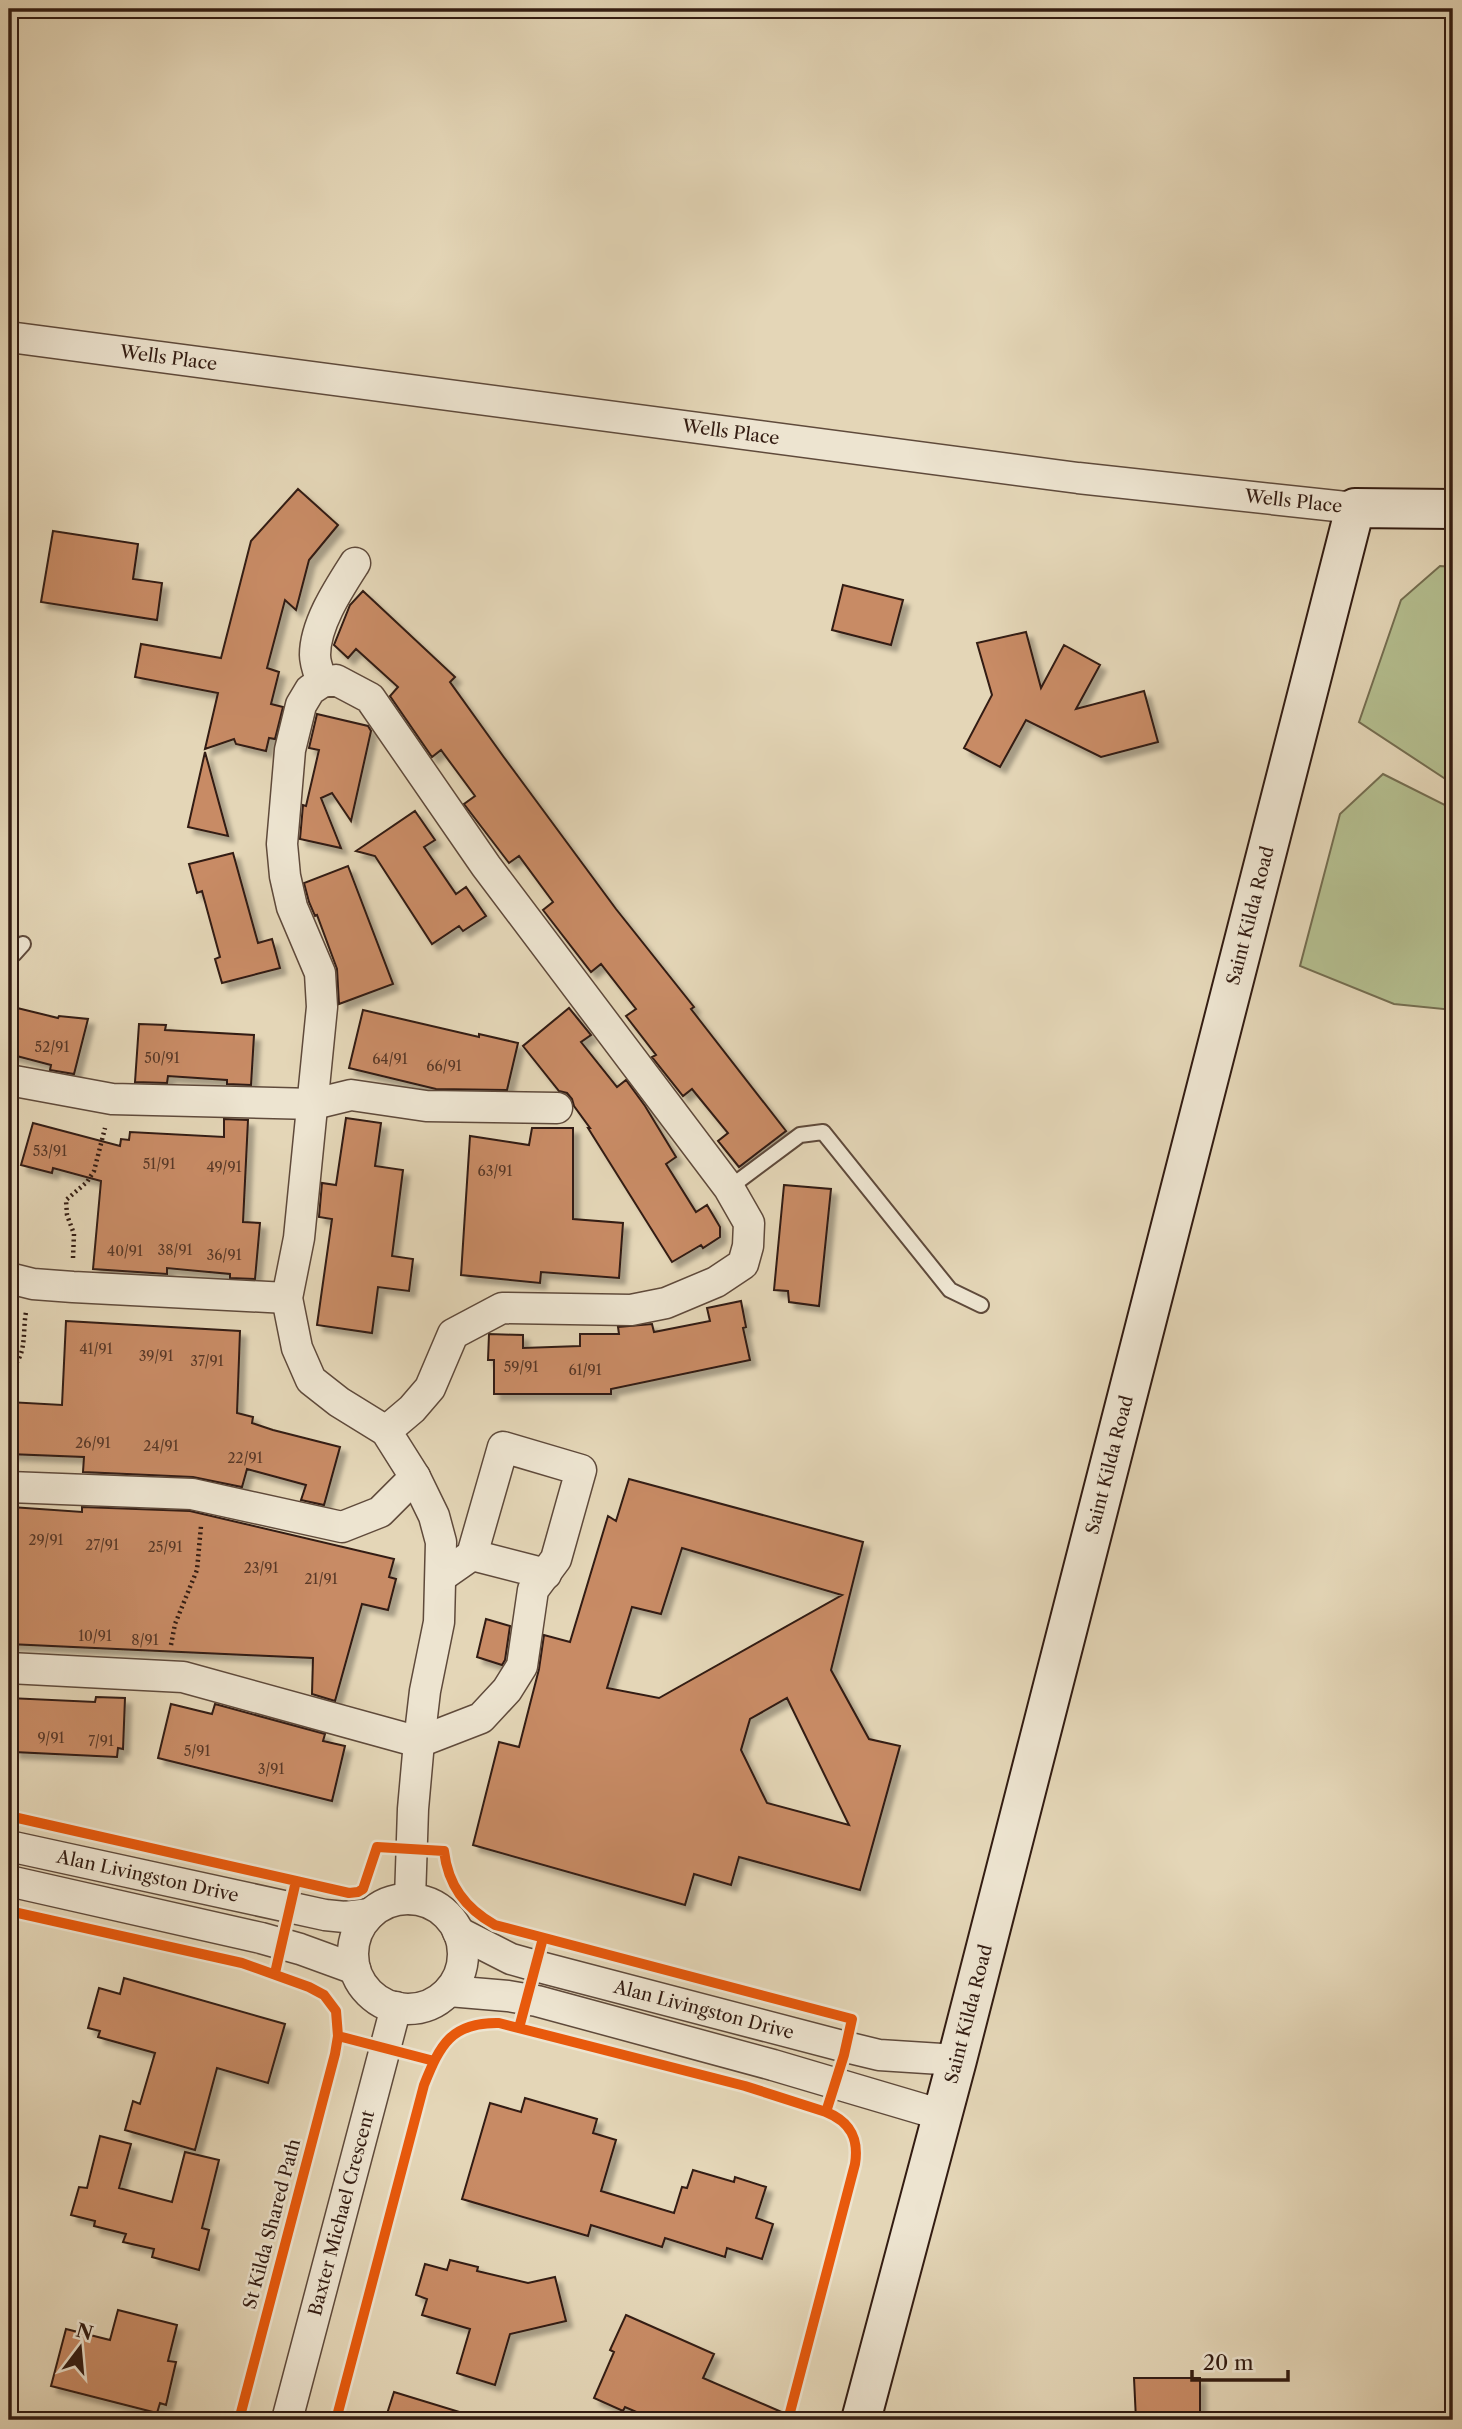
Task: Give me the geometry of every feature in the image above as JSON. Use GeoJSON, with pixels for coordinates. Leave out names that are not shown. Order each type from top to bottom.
{"type":"FeatureCollection","features":[{"type":"Feature","properties":{"kind":"street","name":"Wells Place"},"geometry":{"type":"LineString","coordinates":[[9,337],[1078,478],[1355,509],[1453,509]]}},
{"type":"Feature","properties":{"kind":"street","name":"Saint Kilda Road"},"geometry":{"type":"LineString","coordinates":[[861,2420],[957,2060],[1355,509]]}},
{"type":"Feature","properties":{"kind":"street"},"geometry":{"type":"LineString","coordinates":[[322,682],[315,658],[316,643],[332,601],[355,563]]}},
{"type":"Feature","properties":{"kind":"street"},"geometry":{"type":"LineString","coordinates":[[386,1431],[412,1409],[430,1388],[453,1334],[502,1308],[631,1310],[666,1303],[716,1282],[743,1264],[748,1246],[749,1223],[729,1188],[486,866],[370,698],[337,680],[322,682],[310,690],[301,705],[290,750],[282,844],[292,907],[320,973],[322,1007],[299,1238],[287,1298],[297,1348],[312,1380],[339,1402],[386,1431],[415,1477],[434,1516],[441,1542],[439,1622],[425,1692],[419,1742],[413,1809],[410,1899]]}},
{"type":"Feature","properties":{"kind":"street"},"geometry":{"type":"LineString","coordinates":[[9,1080],[112,1099],[314,1104],[351,1094],[426,1107],[557,1108]]}},
{"type":"Feature","properties":{"kind":"street"},"geometry":{"type":"LineString","coordinates":[[20,1281],[73,1287],[287,1298]]}},
{"type":"Feature","properties":{"kind":"street"},"geometry":{"type":"LineString","coordinates":[[9,1668],[183,1677],[419,1742],[481,1718],[507,1690],[522,1666],[533,1590],[556,1559],[581,1470],[503,1447],[472,1555],[442,1576]]}},
{"type":"Feature","properties":{"kind":"street"},"geometry":{"type":"LineString","coordinates":[[9,1487],[192,1494],[342,1527],[380,1512],[415,1477]]}},
{"type":"Feature","properties":{"kind":"street"},"geometry":{"type":"LineString","coordinates":[[472,1555],[546,1574]]}},
{"type":"Feature","properties":{"kind":"street","name":"Alan Livingston Drive"},"geometry":{"type":"LineString","coordinates":[[9,1846],[301,1911],[345,1917],[370,1914]]}},
{"type":"Feature","properties":{"kind":"street","name":"Alan Livingston Drive"},"geometry":{"type":"LineString","coordinates":[[9,1881],[272,1941],[355,1969]]}},
{"type":"Feature","properties":{"kind":"street"},"geometry":{"type":"LineString","coordinates":[[410,1899],[439,1909],[450,1919],[463,1947],[462,1963],[458,1978],[438,2001],[410,2009],[382,2002],[370,1994],[355,1969],[353,1954],[355,1940],[370,1914],[382,1906],[410,1899]]}},
{"type":"Feature","properties":{"kind":"street","name":"Alan Livingston Drive"},"geometry":{"type":"LineString","coordinates":[[458,1932],[511,1959],[846,2047],[879,2055],[957,2060]]}},
{"type":"Feature","properties":{"kind":"street","name":"Alan Livingston Drive"},"geometry":{"type":"LineString","coordinates":[[449,1991],[537,2001],[773,2065],[942,2115]]}},
{"type":"Feature","properties":{"kind":"street","name":"Baxter Michael Crescent"},"geometry":{"type":"LineString","coordinates":[[287,2420],[396,2007]]}},
{"type":"Feature","properties":{"kind":"lane"},"geometry":{"type":"LineString","coordinates":[[9,955],[14,954],[23,944]]}},
{"type":"Feature","properties":{"kind":"lane"},"geometry":{"type":"LineString","coordinates":[[729,1188],[800,1135],[823,1132],[950,1290],[981,1305]]}},
{"type":"Feature","properties":{"kind":"path"},"geometry":{"type":"LineString","coordinates":[[73,1287],[74,1234],[67,1215],[66,1200],[94,1171],[112,1099]]}},
{"type":"Feature","properties":{"kind":"path"},"geometry":{"type":"LineString","coordinates":[[9,1371],[20,1362],[22,1353],[20,1281]]}},
{"type":"Feature","properties":{"kind":"path"},"geometry":{"type":"LineString","coordinates":[[172,1677],[169,1654],[175,1624],[197,1570],[204,1497]]}},
{"type":"Feature","properties":{"kind":"green space"},"geometry":{"type":"Polygon","coordinates":[[[1440,566],[1453,567],[1453,784],[1359,722],[1401,600],[1440,566]]]}},
{"type":"Feature","properties":{"kind":"green space"},"geometry":{"type":"Polygon","coordinates":[[[1383,774],[1453,809],[1453,1010],[1394,1004],[1300,966],[1340,814],[1383,774]]]}},
{"type":"Feature","properties":{"kind":"building"},"geometry":{"type":"Polygon","coordinates":[[[298,489],[338,525],[309,560],[296,610],[285,600],[267,668],[279,672],[271,704],[283,707],[275,739],[269,738],[266,751],[236,744],[234,739],[205,749],[218,693],[135,677],[141,644],[221,658],[251,541],[298,489]]]}},
{"type":"Feature","properties":{"kind":"building"},"geometry":{"type":"Polygon","coordinates":[[[53,531],[138,544],[133,579],[162,583],[157,620],[41,602],[53,531]]]}},
{"type":"Feature","properties":{"kind":"building"},"geometry":{"type":"Polygon","coordinates":[[[843,585],[903,600],[891,645],[832,630],[843,585]]]}},
{"type":"Feature","properties":{"kind":"building"},"geometry":{"type":"Polygon","coordinates":[[[363,591],[455,677],[450,682],[503,756],[616,909],[694,1007],[691,1009],[786,1131],[739,1167],[718,1141],[728,1133],[692,1089],[683,1096],[652,1057],[656,1055],[626,1016],[636,1009],[601,964],[591,972],[543,910],[553,902],[519,856],[509,863],[464,804],[475,796],[441,750],[432,757],[390,696],[398,687],[356,649],[348,658],[334,645],[350,605],[363,591]]]}},
{"type":"Feature","properties":{"kind":"building"},"geometry":{"type":"Polygon","coordinates":[[[1026,632],[1041,688],[1064,645],[1100,665],[1076,709],[1144,691],[1158,742],[1101,757],[1026,720],[1000,767],[964,748],[992,695],[977,643],[1026,632]]]}},
{"type":"Feature","properties":{"kind":"building"},"geometry":{"type":"Polygon","coordinates":[[[317,714],[368,726],[371,731],[351,821],[332,793],[321,798],[341,848],[300,839],[303,805],[306,806],[319,750],[309,748],[317,714]]]}},
{"type":"Feature","properties":{"kind":"building"},"geometry":{"type":"Polygon","coordinates":[[[205,752],[228,836],[188,827],[205,752]]]}},
{"type":"Feature","properties":{"kind":"building"},"geometry":{"type":"Polygon","coordinates":[[[415,811],[435,840],[424,847],[456,894],[466,887],[486,916],[463,931],[459,926],[432,944],[375,856],[356,851],[415,811]]]}},
{"type":"Feature","properties":{"kind":"building"},"geometry":{"type":"Polygon","coordinates":[[[233,853],[258,943],[272,939],[280,968],[222,983],[215,959],[220,957],[202,891],[197,893],[189,864],[233,853]]]}},
{"type":"Feature","properties":{"kind":"building"},"geometry":{"type":"Polygon","coordinates":[[[348,866],[393,984],[339,1004],[337,969],[317,915],[315,916],[309,902],[304,883],[348,866]]]}},
{"type":"Feature","properties":{"kind":"building"},"geometry":{"type":"Polygon","coordinates":[[[9,1006],[58,1018],[88,1019],[74,1074],[50,1070],[51,1065],[9,1054],[9,1006]]]}},
{"type":"Feature","properties":{"kind":"building"},"geometry":{"type":"Polygon","coordinates":[[[569,1008],[591,1035],[581,1042],[617,1087],[626,1080],[645,1106],[676,1157],[666,1164],[696,1212],[707,1205],[720,1227],[720,1237],[703,1248],[701,1245],[672,1262],[572,1099],[567,1093],[559,1091],[523,1046],[569,1008]]]}},
{"type":"Feature","properties":{"kind":"building"},"geometry":{"type":"Polygon","coordinates":[[[363,1010],[479,1037],[479,1034],[518,1043],[507,1090],[436,1089],[349,1068],[363,1010]]]}},
{"type":"Feature","properties":{"kind":"building"},"geometry":{"type":"Polygon","coordinates":[[[139,1024],[166,1025],[165,1030],[254,1035],[251,1085],[227,1084],[227,1080],[168,1076],[167,1083],[135,1082],[139,1024]]]}},
{"type":"Feature","properties":{"kind":"building"},"geometry":{"type":"Polygon","coordinates":[[[346,1118],[381,1123],[375,1166],[403,1170],[392,1256],[413,1259],[409,1291],[378,1287],[372,1333],[317,1325],[332,1219],[319,1217],[322,1183],[336,1185],[346,1118]]]}},
{"type":"Feature","properties":{"kind":"building"},"geometry":{"type":"Polygon","coordinates":[[[224,1119],[248,1120],[243,1222],[260,1223],[255,1279],[230,1278],[230,1274],[167,1268],[167,1274],[93,1269],[101,1181],[53,1168],[52,1173],[21,1165],[33,1123],[120,1146],[121,1139],[129,1140],[130,1132],[224,1137],[224,1119]]]}},
{"type":"Feature","properties":{"kind":"building"},"geometry":{"type":"Polygon","coordinates":[[[532,1128],[573,1128],[573,1219],[623,1223],[619,1278],[541,1272],[540,1283],[461,1275],[470,1136],[529,1145],[532,1128]]]}},
{"type":"Feature","properties":{"kind":"building"},"geometry":{"type":"Polygon","coordinates":[[[784,1185],[831,1189],[819,1306],[789,1302],[788,1291],[774,1290],[784,1185]]]}},
{"type":"Feature","properties":{"kind":"building"},"geometry":{"type":"Polygon","coordinates":[[[741,1301],[750,1360],[611,1389],[611,1394],[494,1394],[494,1360],[488,1360],[489,1334],[523,1335],[523,1348],[580,1346],[580,1334],[619,1334],[618,1327],[652,1324],[654,1332],[710,1321],[707,1308],[741,1301]]]}},
{"type":"Feature","properties":{"kind":"building"},"geometry":{"type":"Polygon","coordinates":[[[66,1321],[240,1331],[237,1413],[253,1417],[252,1423],[273,1430],[340,1447],[324,1505],[301,1500],[306,1485],[247,1469],[242,1487],[193,1477],[83,1472],[84,1457],[9,1454],[9,1402],[62,1405],[66,1321]]]}},
{"type":"Feature","properties":{"kind":"building"},"geometry":{"type":"Polygon","coordinates":[[[629,1479],[863,1542],[831,1670],[869,1739],[900,1746],[860,1890],[739,1857],[731,1885],[694,1874],[685,1905],[473,1845],[499,1742],[519,1747],[539,1669],[544,1635],[570,1642],[608,1516],[616,1521],[629,1479]],[[682,1548],[661,1614],[632,1607],[607,1688],[659,1698],[842,1595],[682,1548]],[[787,1698],[750,1719],[741,1750],[767,1803],[849,1825],[787,1698]]]}},
{"type":"Feature","properties":{"kind":"building"},"geometry":{"type":"Polygon","coordinates":[[[11,1507],[82,1512],[82,1507],[190,1511],[394,1559],[389,1577],[396,1579],[388,1610],[362,1604],[335,1701],[312,1694],[313,1658],[9,1644],[9,1591],[13,1592],[15,1533],[10,1533],[11,1507]]]}},
{"type":"Feature","properties":{"kind":"building"},"geometry":{"type":"Polygon","coordinates":[[[486,1619],[510,1626],[502,1665],[477,1657],[486,1619]]]}},
{"type":"Feature","properties":{"kind":"building"},"geometry":{"type":"Polygon","coordinates":[[[96,1697],[125,1698],[123,1749],[118,1748],[117,1757],[14,1752],[14,1741],[9,1740],[9,1698],[95,1702],[96,1697]]]}},
{"type":"Feature","properties":{"kind":"building"},"geometry":{"type":"Polygon","coordinates":[[[171,1704],[212,1714],[215,1704],[325,1734],[323,1741],[345,1746],[332,1801],[158,1758],[171,1704]]]}},
{"type":"Feature","properties":{"kind":"building"},"geometry":{"type":"Polygon","coordinates":[[[124,1978],[285,2024],[268,2083],[217,2068],[195,2150],[125,2130],[133,2101],[140,2104],[155,2053],[98,2037],[100,2031],[88,2028],[99,1988],[120,1994],[124,1978]]]}},
{"type":"Feature","properties":{"kind":"building"},"geometry":{"type":"Polygon","coordinates":[[[525,2098],[597,2119],[593,2133],[616,2140],[601,2191],[674,2213],[682,2187],[687,2188],[693,2170],[734,2182],[735,2177],[766,2187],[756,2218],[773,2224],[762,2259],[727,2248],[725,2257],[665,2238],[662,2247],[591,2225],[588,2236],[462,2199],[490,2103],[521,2112],[525,2098]]]}},
{"type":"Feature","properties":{"kind":"building"},"geometry":{"type":"Polygon","coordinates":[[[100,2136],[131,2144],[119,2188],[172,2202],[185,2152],[219,2160],[202,2228],[209,2230],[199,2270],[152,2257],[154,2249],[123,2242],[126,2234],[94,2226],[95,2221],[71,2215],[79,2187],[87,2188],[100,2136]]]}},
{"type":"Feature","properties":{"kind":"building"},"geometry":{"type":"Polygon","coordinates":[[[450,2260],[478,2267],[477,2271],[528,2283],[555,2277],[566,2321],[510,2334],[495,2385],[457,2373],[470,2329],[422,2315],[427,2299],[416,2295],[425,2264],[447,2270],[450,2260]]]}},
{"type":"Feature","properties":{"kind":"building"},"geometry":{"type":"Polygon","coordinates":[[[118,2310],[177,2325],[168,2361],[176,2362],[166,2405],[160,2403],[157,2413],[51,2386],[66,2329],[110,2340],[118,2310]]]}},
{"type":"Feature","properties":{"kind":"building"},"geometry":{"type":"Polygon","coordinates":[[[626,2315],[714,2354],[703,2378],[800,2420],[655,2420],[625,2407],[623,2411],[594,2398],[614,2352],[610,2350],[626,2315]]]}},
{"type":"Feature","properties":{"kind":"building"},"geometry":{"type":"Polygon","coordinates":[[[1134,2378],[1200,2378],[1200,2420],[1136,2420],[1134,2378]]]}},
{"type":"Feature","properties":{"kind":"building"},"geometry":{"type":"Polygon","coordinates":[[[394,2392],[466,2414],[466,2420],[385,2420],[394,2392]]]}},
{"type":"Feature","properties":{"kind":"cycle path"},"geometry":{"type":"LineString","coordinates":[[9,1816],[349,1893],[363,1889],[377,1847],[444,1851],[449,1875],[460,1894],[475,1911],[495,1925],[852,2019],[826,2112],[842,2121],[851,2132],[856,2147],[855,2164],[788,2420]]}},
{"type":"Feature","properties":{"kind":"cycle path"},"geometry":{"type":"LineString","coordinates":[[275,1973],[296,1881]]}},
{"type":"Feature","properties":{"kind":"cycle path","name":"St Kilda Shared Path"},"geometry":{"type":"LineString","coordinates":[[9,1911],[242,1963],[309,1987],[324,1995],[336,2011],[338,2036],[335,2054],[239,2420]]}},
{"type":"Feature","properties":{"kind":"cycle path"},"geometry":{"type":"LineString","coordinates":[[519,2028],[543,1938]]}},
{"type":"Feature","properties":{"kind":"cycle path"},"geometry":{"type":"LineString","coordinates":[[336,2420],[424,2085],[442,2048],[458,2032],[469,2027],[499,2023],[745,2086],[826,2112]]}},
{"type":"Feature","properties":{"kind":"cycle path"},"geometry":{"type":"LineString","coordinates":[[338,2036],[434,2061]]}}]}
